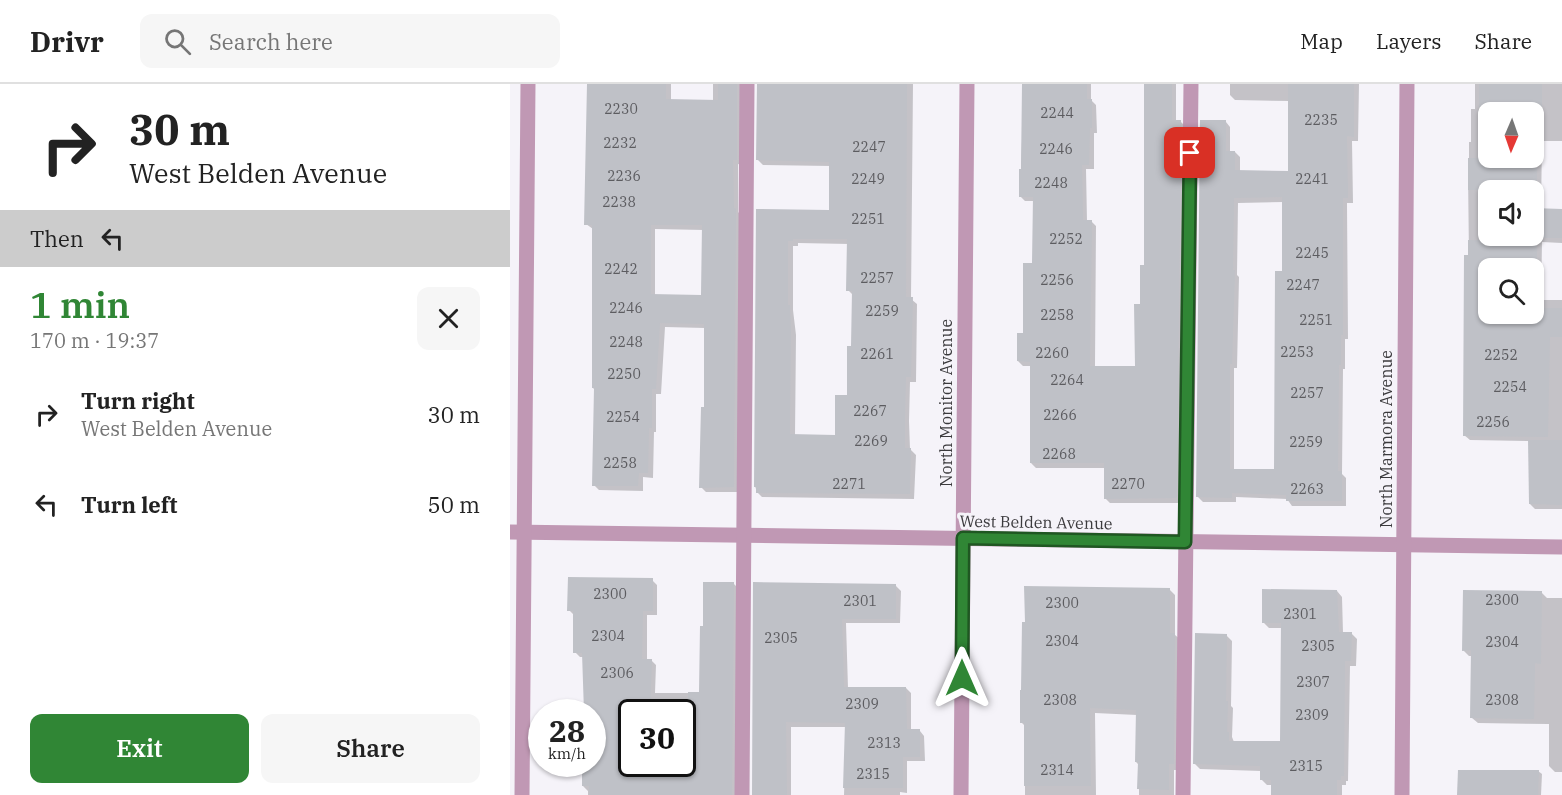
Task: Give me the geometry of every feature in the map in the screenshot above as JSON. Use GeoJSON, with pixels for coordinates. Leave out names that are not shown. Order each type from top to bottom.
{"type":"FeatureCollection","features":[{"type":"Feature","properties":{"kind":"street"},"geometry":{"type":"LineString","coordinates":[[522,795],[517,532],[528,84]]}},
{"type":"Feature","properties":{"kind":"street"},"geometry":{"type":"LineString","coordinates":[[742,795],[747,84]]}},
{"type":"Feature","properties":{"kind":"street","name":"North Monitor Avenue"},"geometry":{"type":"LineString","coordinates":[[961,795],[967,84]]}},
{"type":"Feature","properties":{"kind":"street"},"geometry":{"type":"LineString","coordinates":[[1183,795],[1191,84]]}},
{"type":"Feature","properties":{"kind":"street","name":"North Marmora Avenue"},"geometry":{"type":"LineString","coordinates":[[1402,795],[1407,84]]}},
{"type":"Feature","properties":{"kind":"street","name":"West Belden Avenue"},"geometry":{"type":"LineString","coordinates":[[517,532],[1562,547]]}},
{"type":"Feature","properties":{"kind":"building"},"geometry":{"type":"Polygon","coordinates":[[[587,84],[666,84],[666,99],[718,100],[718,84],[737,84],[737,160],[733,160],[734,208],[736,209],[734,487],[699,488],[701,407],[704,407],[704,324],[660,323],[656,389],[652,389],[652,428],[649,428],[648,473],[639,473],[638,486],[592,486],[594,388],[592,388],[592,225],[584,225],[587,84]],[[651,225],[651,294],[701,295],[702,225],[651,225]]]}},
{"type":"Feature","properties":{"kind":"building"},"geometry":{"type":"Polygon","coordinates":[[[757,84],[907,84],[906,297],[913,297],[911,377],[906,377],[905,448],[911,448],[910,494],[756,493],[756,487],[754,487],[756,209],[829,210],[829,162],[756,160],[757,84]],[[793,239],[793,241],[788,241],[788,305],[790,305],[791,329],[790,434],[835,435],[835,395],[847,395],[847,346],[851,346],[852,291],[846,291],[847,239],[793,239]]]}},
{"type":"Feature","properties":{"kind":"building"},"geometry":{"type":"Polygon","coordinates":[[[1022,84],[1087,84],[1087,99],[1092,99],[1092,128],[1090,128],[1089,165],[1082,165],[1083,220],[1092,220],[1090,366],[1135,366],[1134,304],[1140,304],[1140,265],[1144,265],[1144,84],[1172,84],[1172,120],[1181,120],[1177,497],[1175,498],[1104,499],[1104,463],[1030,463],[1030,362],[1017,361],[1017,333],[1023,333],[1023,263],[1032,263],[1033,197],[1019,197],[1022,84]]]}},
{"type":"Feature","properties":{"kind":"building"},"geometry":{"type":"Polygon","coordinates":[[[1288,84],[1354,84],[1354,137],[1347,136],[1348,198],[1343,198],[1343,335],[1341,335],[1341,365],[1339,365],[1338,471],[1342,471],[1342,501],[1286,501],[1286,495],[1232,493],[1232,498],[1196,497],[1200,120],[1226,120],[1226,151],[1235,151],[1235,170],[1288,171],[1288,84]],[[1282,197],[1234,198],[1233,270],[1235,270],[1232,364],[1230,364],[1230,469],[1274,469],[1275,271],[1282,271],[1282,197]]]}},
{"type":"Feature","properties":{"kind":"building"},"geometry":{"type":"Polygon","coordinates":[[[1479,84],[1542,84],[1542,102],[1479,102],[1479,84]]]}},
{"type":"Feature","properties":{"kind":"building"},"geometry":{"type":"Polygon","coordinates":[[[1468,158],[1478,158],[1478,168],[1537,168],[1537,180],[1478,180],[1478,190],[1468,190],[1468,158]]]}},
{"type":"Feature","properties":{"kind":"building"},"geometry":{"type":"Polygon","coordinates":[[[1544,208],[1562,209],[1562,238],[1544,238],[1544,208]]]}},
{"type":"Feature","properties":{"kind":"building"},"geometry":{"type":"Polygon","coordinates":[[[1468,240],[1478,240],[1478,246],[1537,246],[1537,258],[1478,258],[1478,324],[1544,324],[1544,308],[1562,308],[1562,337],[1550,337],[1548,437],[1463,436],[1464,255],[1468,255],[1468,240]]]}},
{"type":"Feature","properties":{"kind":"building"},"geometry":{"type":"Polygon","coordinates":[[[1528,440],[1562,440],[1562,505],[1529,504],[1528,440]]]}},
{"type":"Feature","properties":{"kind":"building"},"geometry":{"type":"Polygon","coordinates":[[[568,577],[653,578],[653,611],[643,611],[642,659],[652,659],[650,699],[618,699],[618,777],[696,777],[696,699],[688,699],[688,692],[699,692],[703,582],[734,582],[732,795],[589,795],[589,786],[582,786],[582,777],[606,777],[606,699],[584,699],[582,653],[573,653],[573,611],[567,611],[568,577]]]}},
{"type":"Feature","properties":{"kind":"building"},"geometry":{"type":"Polygon","coordinates":[[[753,582],[896,584],[896,619],[842,619],[844,687],[906,687],[907,729],[920,729],[920,757],[903,757],[903,788],[843,788],[845,723],[786,722],[787,795],[752,795],[753,582]]]}},
{"type":"Feature","properties":{"kind":"building"},"geometry":{"type":"Polygon","coordinates":[[[1024,586],[1170,588],[1170,633],[1175,633],[1174,764],[1169,764],[1169,790],[1137,789],[1136,710],[1090,708],[1091,786],[1024,786],[1024,723],[1020,723],[1020,690],[1022,622],[1025,622],[1024,586]]]}},
{"type":"Feature","properties":{"kind":"building"},"geometry":{"type":"Polygon","coordinates":[[[1262,589],[1337,590],[1339,632],[1352,632],[1351,661],[1345,661],[1344,776],[1341,776],[1341,780],[1337,780],[1337,795],[1271,795],[1271,780],[1260,780],[1260,766],[1193,764],[1195,633],[1227,634],[1226,701],[1228,701],[1229,741],[1280,741],[1281,623],[1262,623],[1262,589]]]}},
{"type":"Feature","properties":{"kind":"building"},"geometry":{"type":"Polygon","coordinates":[[[1463,590],[1542,591],[1541,664],[1535,663],[1534,719],[1470,718],[1471,650],[1462,651],[1463,590]]]}},
{"type":"Feature","properties":{"kind":"building"},"geometry":{"type":"Polygon","coordinates":[[[1458,770],[1539,770],[1538,795],[1457,795],[1458,770]]]}},
{"type":"Feature","properties":{"kind":"route"},"geometry":{"type":"LineString","coordinates":[[962,678],[963,538],[1185,542],[1190,153]]}}]}
